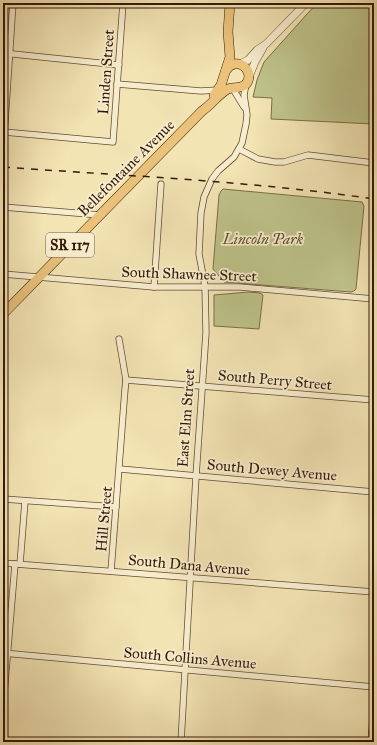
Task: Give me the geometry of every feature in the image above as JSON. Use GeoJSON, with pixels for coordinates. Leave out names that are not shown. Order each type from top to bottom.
{"type":"FeatureCollection","features":[{"type":"Feature","properties":{"kind":"main road","name":"SR 117"},"geometry":{"type":"LineString","coordinates":[[225,72],[230,57],[228,28],[230,3]]}},
{"type":"Feature","properties":{"kind":"main road","name":"SR 117"},"geometry":{"type":"LineString","coordinates":[[229,41],[240,63],[246,68],[247,80],[241,87],[232,88]]}},
{"type":"Feature","properties":{"kind":"main road"},"geometry":{"type":"LineString","coordinates":[[232,88],[226,82],[225,72],[232,64],[240,63]]}},
{"type":"Feature","properties":{"kind":"main road","name":"Bellefontaine Avenue"},"geometry":{"type":"LineString","coordinates":[[3,314],[202,111],[215,93],[225,72]]}},
{"type":"Feature","properties":{"kind":"main road","name":"Bellefontaine Avenue"},"geometry":{"type":"LineString","coordinates":[[202,111],[210,106],[224,92],[232,88]]}},
{"type":"Feature","properties":{"kind":"street"},"geometry":{"type":"LineString","coordinates":[[3,152],[13,3]]}},
{"type":"Feature","properties":{"kind":"street","name":"Linden Street"},"geometry":{"type":"LineString","coordinates":[[4,132],[113,142],[123,3]]}},
{"type":"Feature","properties":{"kind":"street"},"geometry":{"type":"LineString","coordinates":[[240,63],[251,58],[257,50],[266,44],[306,3]]}},
{"type":"Feature","properties":{"kind":"street"},"geometry":{"type":"LineString","coordinates":[[247,80],[255,62],[266,44]]}},
{"type":"Feature","properties":{"kind":"street"},"geometry":{"type":"LineString","coordinates":[[3,53],[119,65]]}},
{"type":"Feature","properties":{"kind":"street","name":"East Elm Street"},"geometry":{"type":"LineString","coordinates":[[181,742],[206,321],[205,286],[199,248],[202,213],[204,197],[212,179],[218,171],[234,157],[239,149],[245,131],[246,111],[244,95],[247,80]]}},
{"type":"Feature","properties":{"kind":"street"},"geometry":{"type":"LineString","coordinates":[[117,84],[215,93]]}},
{"type":"Feature","properties":{"kind":"street"},"geometry":{"type":"LineString","coordinates":[[232,88],[246,111]]}},
{"type":"Feature","properties":{"kind":"street"},"geometry":{"type":"LineString","coordinates":[[201,91],[215,93]]}},
{"type":"Feature","properties":{"kind":"street"},"geometry":{"type":"LineString","coordinates":[[239,149],[258,159],[271,162],[284,162],[308,155],[374,163]]}},
{"type":"Feature","properties":{"kind":"street"},"geometry":{"type":"LineString","coordinates":[[154,287],[161,184]]}},
{"type":"Feature","properties":{"kind":"street"},"geometry":{"type":"LineString","coordinates":[[3,207],[100,215]]}},
{"type":"Feature","properties":{"kind":"street","name":"South Shawnee Street"},"geometry":{"type":"LineString","coordinates":[[3,274],[154,287],[244,287],[374,299]]}},
{"type":"Feature","properties":{"kind":"street"},"geometry":{"type":"LineString","coordinates":[[119,339],[126,380]]}},
{"type":"Feature","properties":{"kind":"street","name":"South Perry Street"},"geometry":{"type":"LineString","coordinates":[[126,380],[374,400]]}},
{"type":"Feature","properties":{"kind":"street","name":"Hill Street"},"geometry":{"type":"LineString","coordinates":[[112,571],[126,380]]}},
{"type":"Feature","properties":{"kind":"street","name":"South Dewey Avenue"},"geometry":{"type":"LineString","coordinates":[[120,469],[374,492]]}},
{"type":"Feature","properties":{"kind":"street"},"geometry":{"type":"LineString","coordinates":[[3,499],[116,507]]}},
{"type":"Feature","properties":{"kind":"street"},"geometry":{"type":"LineString","coordinates":[[3,707],[5,653],[18,564],[25,501]]}},
{"type":"Feature","properties":{"kind":"street","name":"South Dana Avenue"},"geometry":{"type":"LineString","coordinates":[[3,563],[374,592]]}},
{"type":"Feature","properties":{"kind":"street","name":"South Collins Avenue"},"geometry":{"type":"LineString","coordinates":[[5,653],[374,687]]}},
{"type":"Feature","properties":{"kind":"street"},"geometry":{"type":"LineString","coordinates":[[371,742],[374,704]]}},
{"type":"Feature","properties":{"kind":"green space"},"geometry":{"type":"Polygon","coordinates":[[[317,3],[374,3],[374,124],[271,119],[272,98],[253,97],[257,80],[264,62],[317,3]]]}},
{"type":"Feature","properties":{"kind":"green space","name":"Lincoln Park"},"geometry":{"type":"Polygon","coordinates":[[[223,189],[362,202],[364,206],[356,289],[351,292],[224,282],[213,269],[219,195],[223,189]]]}},
{"type":"Feature","properties":{"kind":"green space"},"geometry":{"type":"Polygon","coordinates":[[[249,292],[260,293],[263,295],[259,329],[214,326],[214,295],[249,292]]]}},
{"type":"Feature","properties":{"kind":"railway"},"geometry":{"type":"LineString","coordinates":[[3,167],[235,183],[374,199]]}}]}
